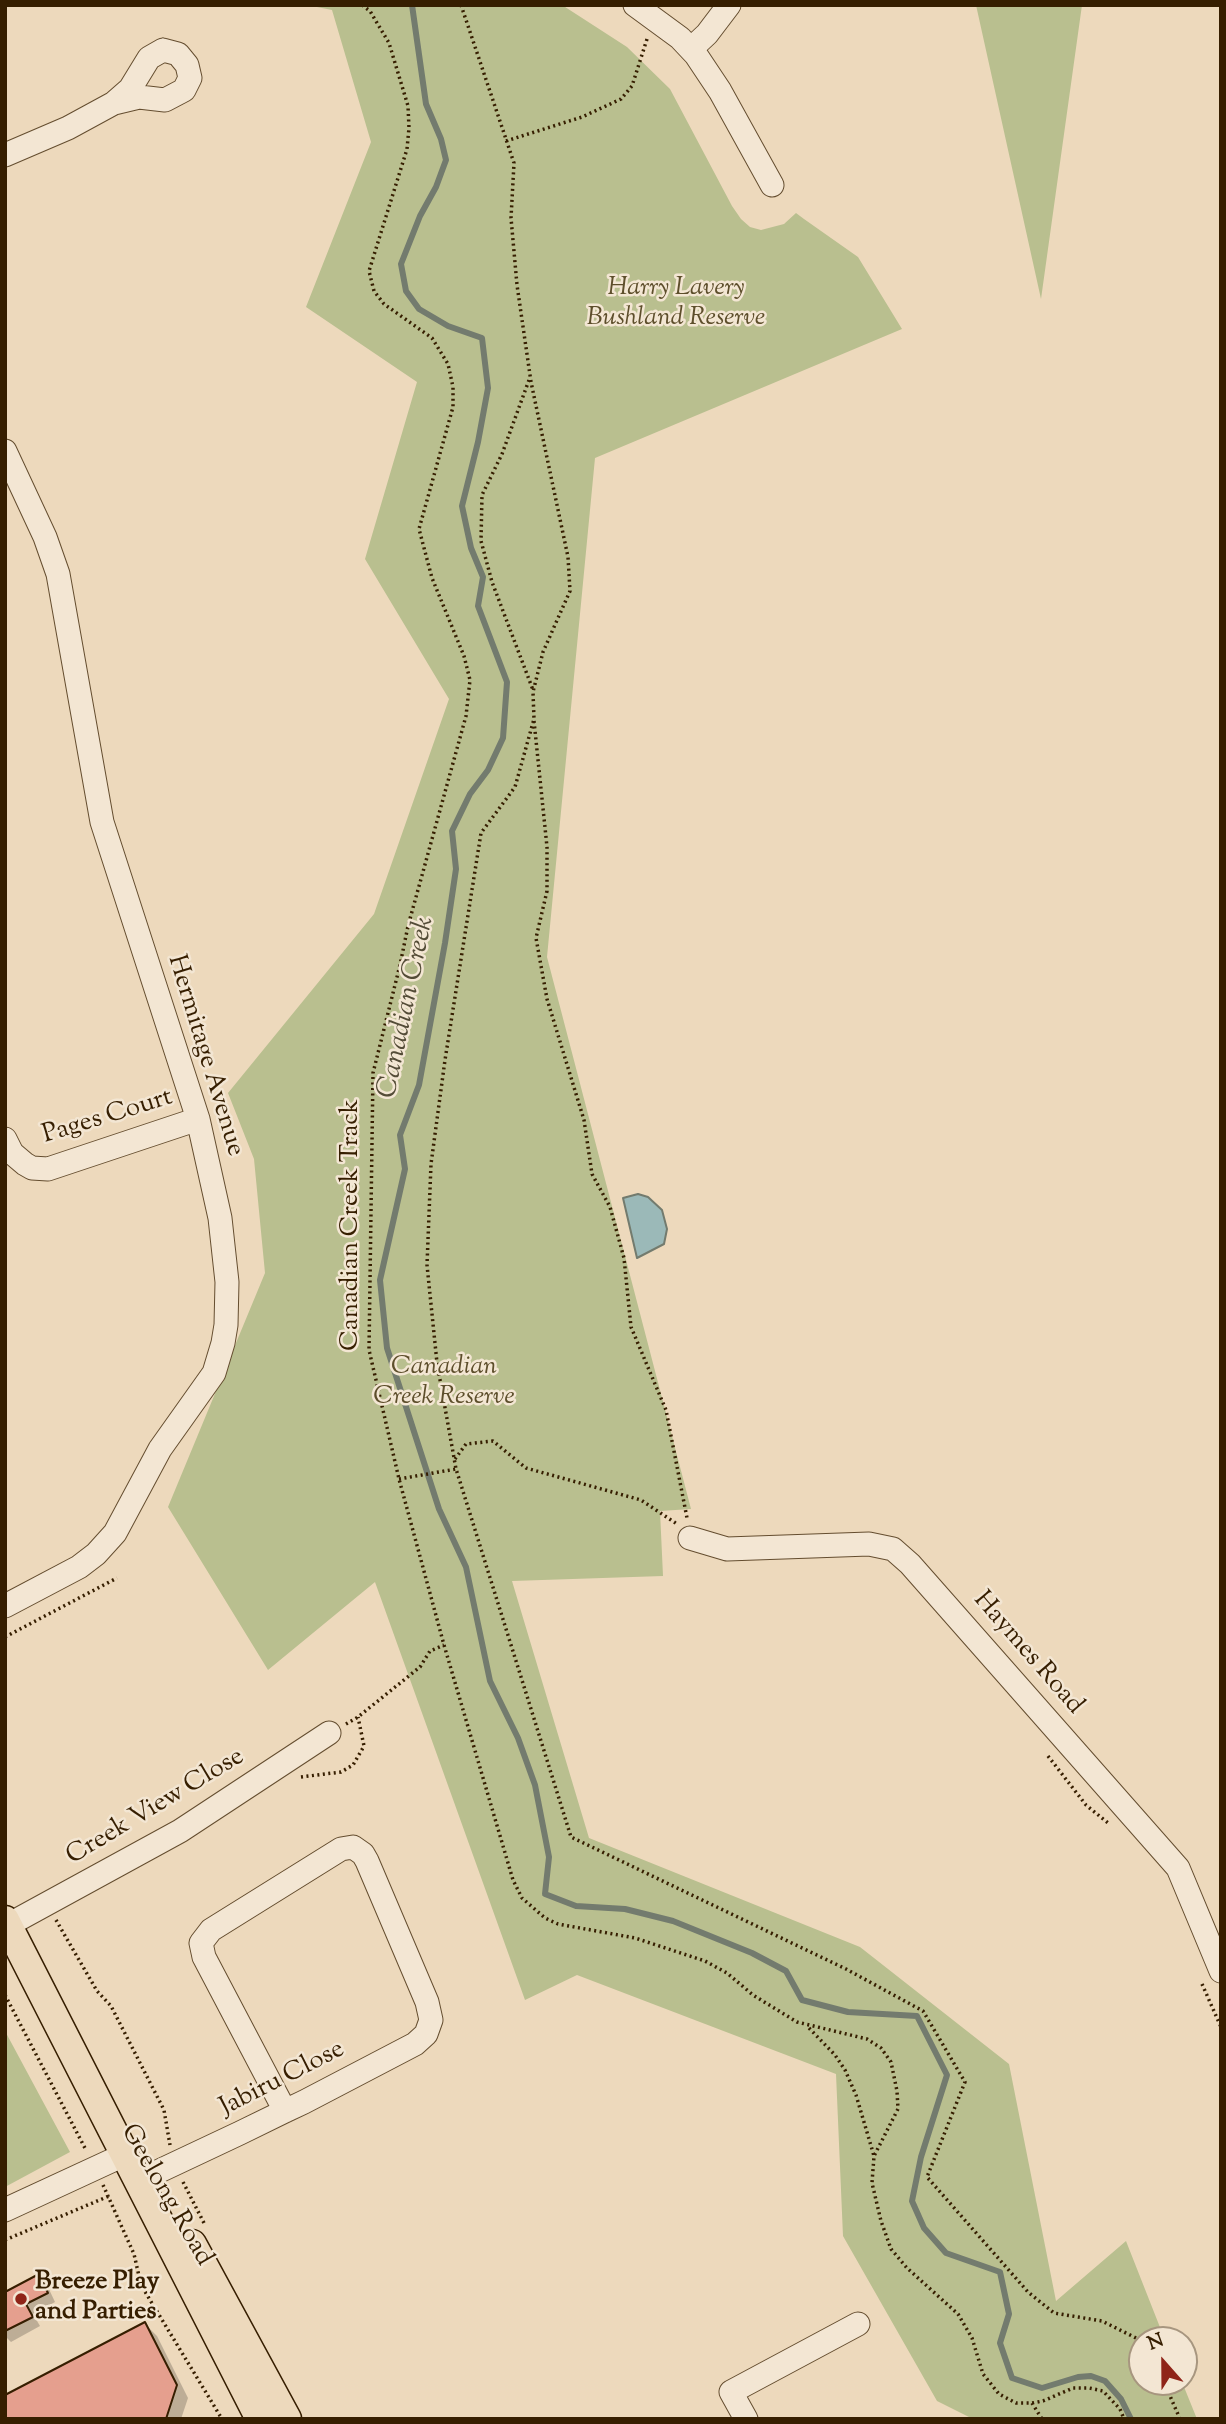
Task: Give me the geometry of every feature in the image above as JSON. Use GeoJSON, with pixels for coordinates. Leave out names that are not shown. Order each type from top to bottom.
{"type":"FeatureCollection","features":[{"type":"Feature","properties":{"kind":"main road","name":"Geelong Road"},"geometry":{"type":"LineString","coordinates":[[6,1922],[146,2177],[260,2419]]}},
{"type":"Feature","properties":{"kind":"main road","name":"Geelong Road"},"geometry":{"type":"LineString","coordinates":[[146,2177],[287,2419]]}},
{"type":"Feature","properties":{"kind":"street"},"geometry":{"type":"LineString","coordinates":[[635,5],[691,49],[720,92],[772,185]]}},
{"type":"Feature","properties":{"kind":"street"},"geometry":{"type":"LineString","coordinates":[[691,49],[707,34],[729,5]]}},
{"type":"Feature","properties":{"kind":"street"},"geometry":{"type":"LineString","coordinates":[[5,155],[68,128],[114,103]]}},
{"type":"Feature","properties":{"kind":"street","name":"Hermitage Avenue"},"geometry":{"type":"LineString","coordinates":[[5,451],[48,544],[58,574],[104,830],[198,1119],[216,1194],[226,1261],[226,1325],[214,1373],[160,1449],[128,1512],[109,1541],[79,1567],[5,1606]]}},
{"type":"Feature","properties":{"kind":"street","name":"Pages Court"},"geometry":{"type":"LineString","coordinates":[[5,1139],[12,1153],[25,1164],[32,1168],[48,1169],[198,1119]]}},
{"type":"Feature","properties":{"kind":"street","name":"Haymes Road"},"geometry":{"type":"LineString","coordinates":[[691,1538],[727,1549],[869,1544],[893,1549],[910,1563],[1178,1868],[1210,1975]]}},
{"type":"Feature","properties":{"kind":"street","name":"Creek View Close"},"geometry":{"type":"LineString","coordinates":[[6,1922],[180,1831],[329,1733]]}},
{"type":"Feature","properties":{"kind":"street","name":"Jabiru Close"},"geometry":{"type":"LineString","coordinates":[[146,2177],[285,2111],[418,2042],[430,2025],[428,2002],[367,1861],[355,1847],[341,1849],[211,1930],[201,1943],[204,1957],[285,2111]]}},
{"type":"Feature","properties":{"kind":"street"},"geometry":{"type":"LineString","coordinates":[[5,2210],[132,2150]]}},
{"type":"Feature","properties":{"kind":"street"},"geometry":{"type":"LineString","coordinates":[[746,2419],[731,2392],[858,2324]]}},
{"type":"Feature","properties":{"kind":"path","name":"Canadian Creek Track"},"geometry":{"type":"LineString","coordinates":[[362,5],[370,11],[389,43],[408,106],[409,128],[407,149],[369,271],[374,291],[384,304],[432,338],[448,364],[453,387],[453,407],[419,529],[432,578],[464,656],[470,680],[466,716],[408,926],[373,1073],[369,1350],[399,1479],[443,1644],[513,1880],[522,1898],[536,1912],[558,1924],[635,1938],[705,1961],[727,1973],[753,1995],[808,2026],[867,2039],[881,2048],[891,2062],[898,2109],[874,2156],[872,2183],[891,2249],[907,2268],[958,2314],[972,2338],[983,2374],[999,2394],[1016,2403],[1032,2403]]}},
{"type":"Feature","properties":{"kind":"path"},"geometry":{"type":"LineString","coordinates":[[461,5],[515,171],[512,239],[530,376],[568,557],[570,590],[543,652],[533,692],[547,847],[547,891],[536,939],[547,999],[584,1120],[592,1174],[610,1207],[624,1258],[631,1327],[666,1410],[691,1538]]}},
{"type":"Feature","properties":{"kind":"path"},"geometry":{"type":"LineString","coordinates":[[506,141],[582,117],[621,99],[632,86],[646,40],[660,24]]}},
{"type":"Feature","properties":{"kind":"path"},"geometry":{"type":"LineString","coordinates":[[530,376],[502,454],[482,495],[481,541],[492,582],[533,692]]}},
{"type":"Feature","properties":{"kind":"path"},"geometry":{"type":"LineString","coordinates":[[534,719],[515,787],[481,833],[431,1164],[427,1265],[438,1363],[456,1469],[571,1838],[846,1969],[923,2011],[965,2082],[927,2176],[1028,2292],[1054,2313],[1102,2321],[1128,2334]]}},
{"type":"Feature","properties":{"kind":"path"},"geometry":{"type":"LineString","coordinates":[[455,1460],[466,1444],[493,1441],[526,1468],[641,1500],[673,1520]]}},
{"type":"Feature","properties":{"kind":"path"},"geometry":{"type":"LineString","coordinates":[[399,1479],[456,1469]]}},
{"type":"Feature","properties":{"kind":"path"},"geometry":{"type":"LineString","coordinates":[[5,1637],[117,1578]]}},
{"type":"Feature","properties":{"kind":"path"},"geometry":{"type":"LineString","coordinates":[[329,1733],[358,1717],[420,1667],[430,1651],[443,1644]]}},
{"type":"Feature","properties":{"kind":"path"},"geometry":{"type":"LineString","coordinates":[[1047,1754],[1086,1805],[1112,1827]]}},
{"type":"Feature","properties":{"kind":"path"},"geometry":{"type":"LineString","coordinates":[[1210,1975],[1221,2027]]}},
{"type":"Feature","properties":{"kind":"path"},"geometry":{"type":"LineString","coordinates":[[5,1995],[95,2167],[134,2254],[141,2285],[222,2419]]}},
{"type":"Feature","properties":{"kind":"path"},"geometry":{"type":"LineString","coordinates":[[808,2026],[845,2070],[856,2095],[874,2156]]}},
{"type":"Feature","properties":{"kind":"path"},"geometry":{"type":"LineString","coordinates":[[5,2240],[108,2196]]}},
{"type":"Feature","properties":{"kind":"path"},"geometry":{"type":"LineString","coordinates":[[1042,2419],[1032,2403],[1073,2388],[1103,2391],[1120,2409],[1124,2419]]}},
{"type":"Feature","properties":{"kind":"path"},"geometry":{"type":"LineString","coordinates":[[1170,2396],[1180,2419]]}},
{"type":"Feature","properties":{"kind":"green space","name":"Canadian Creek Reserve"},"geometry":{"type":"Polygon","coordinates":[[[307,5],[562,5],[627,47],[670,89],[741,219],[750,227],[761,230],[784,224],[796,213],[858,257],[902,329],[595,458],[547,957],[691,1509],[660,1511],[663,1576],[512,1581],[589,1838],[860,1947],[1009,2064],[1056,2301],[1126,2241],[1159,2326],[1128,2326],[1128,2396],[1188,2396],[1197,2419],[973,2419],[937,2401],[843,2236],[836,2074],[577,1975],[525,2000],[375,1582],[268,1670],[168,1507],[265,1273],[254,1159],[228,1093],[374,914],[449,699],[365,559],[417,382],[306,307],[371,142],[332,10],[307,5]]]}},
{"type":"Feature","properties":{"kind":"green space"},"geometry":{"type":"Polygon","coordinates":[[[976,5],[1082,5],[1041,299],[976,5]]]}},
{"type":"Feature","properties":{"kind":"green space"},"geometry":{"type":"Polygon","coordinates":[[[5,2031],[70,2152],[5,2187],[5,2031]]]}},
{"type":"Feature","properties":{"kind":"water"},"geometry":{"type":"Polygon","coordinates":[[[638,1194],[648,1197],[662,1210],[667,1229],[664,1244],[637,1258],[623,1198],[638,1194]]]}},
{"type":"Feature","properties":{"kind":"building","name":"Breeze Play and Parties"},"geometry":{"type":"Polygon","coordinates":[[[39,2274],[48,2293],[26,2304],[33,2317],[5,2331],[5,2292],[39,2274]]]}},
{"type":"Feature","properties":{"kind":"building"},"geometry":{"type":"Polygon","coordinates":[[[145,2322],[177,2385],[166,2419],[5,2419],[5,2395],[145,2322]]]}},
{"type":"Feature","properties":{"kind":"waterway","name":"Canadian Creek"},"geometry":{"type":"LineString","coordinates":[[412,5],[426,104],[441,139],[446,160],[401,264],[406,291],[419,309],[448,326],[482,338],[488,388],[462,506],[471,548],[483,577],[478,606],[507,682],[503,738],[488,770],[470,794],[452,831],[456,869],[445,943],[419,1085],[400,1135],[405,1169],[380,1280],[387,1348],[439,1509],[466,1567],[490,1681],[518,1738],[535,1785],[549,1857],[545,1894],[576,1906],[625,1909],[673,1921],[752,1953],[786,1971],[802,2000],[848,2012],[917,2016],[947,2075],[921,2157],[912,2201],[924,2228],[946,2253],[1000,2272],[1009,2314],[1000,2343],[1012,2378],[1042,2388],[1078,2377],[1091,2376],[1105,2381],[1121,2399],[1131,2419]]}},
{"type":"Feature","properties":{"kind":"place","name":"Breeze Play and Parties"},"geometry":{"type":"Point","coordinates":[21,2299]}},
{"type":"Feature","properties":{"kind":"park label","name":"Harry Lavery Bushland Reserve"},"geometry":{"type":"Point","coordinates":[676,305]}}]}
